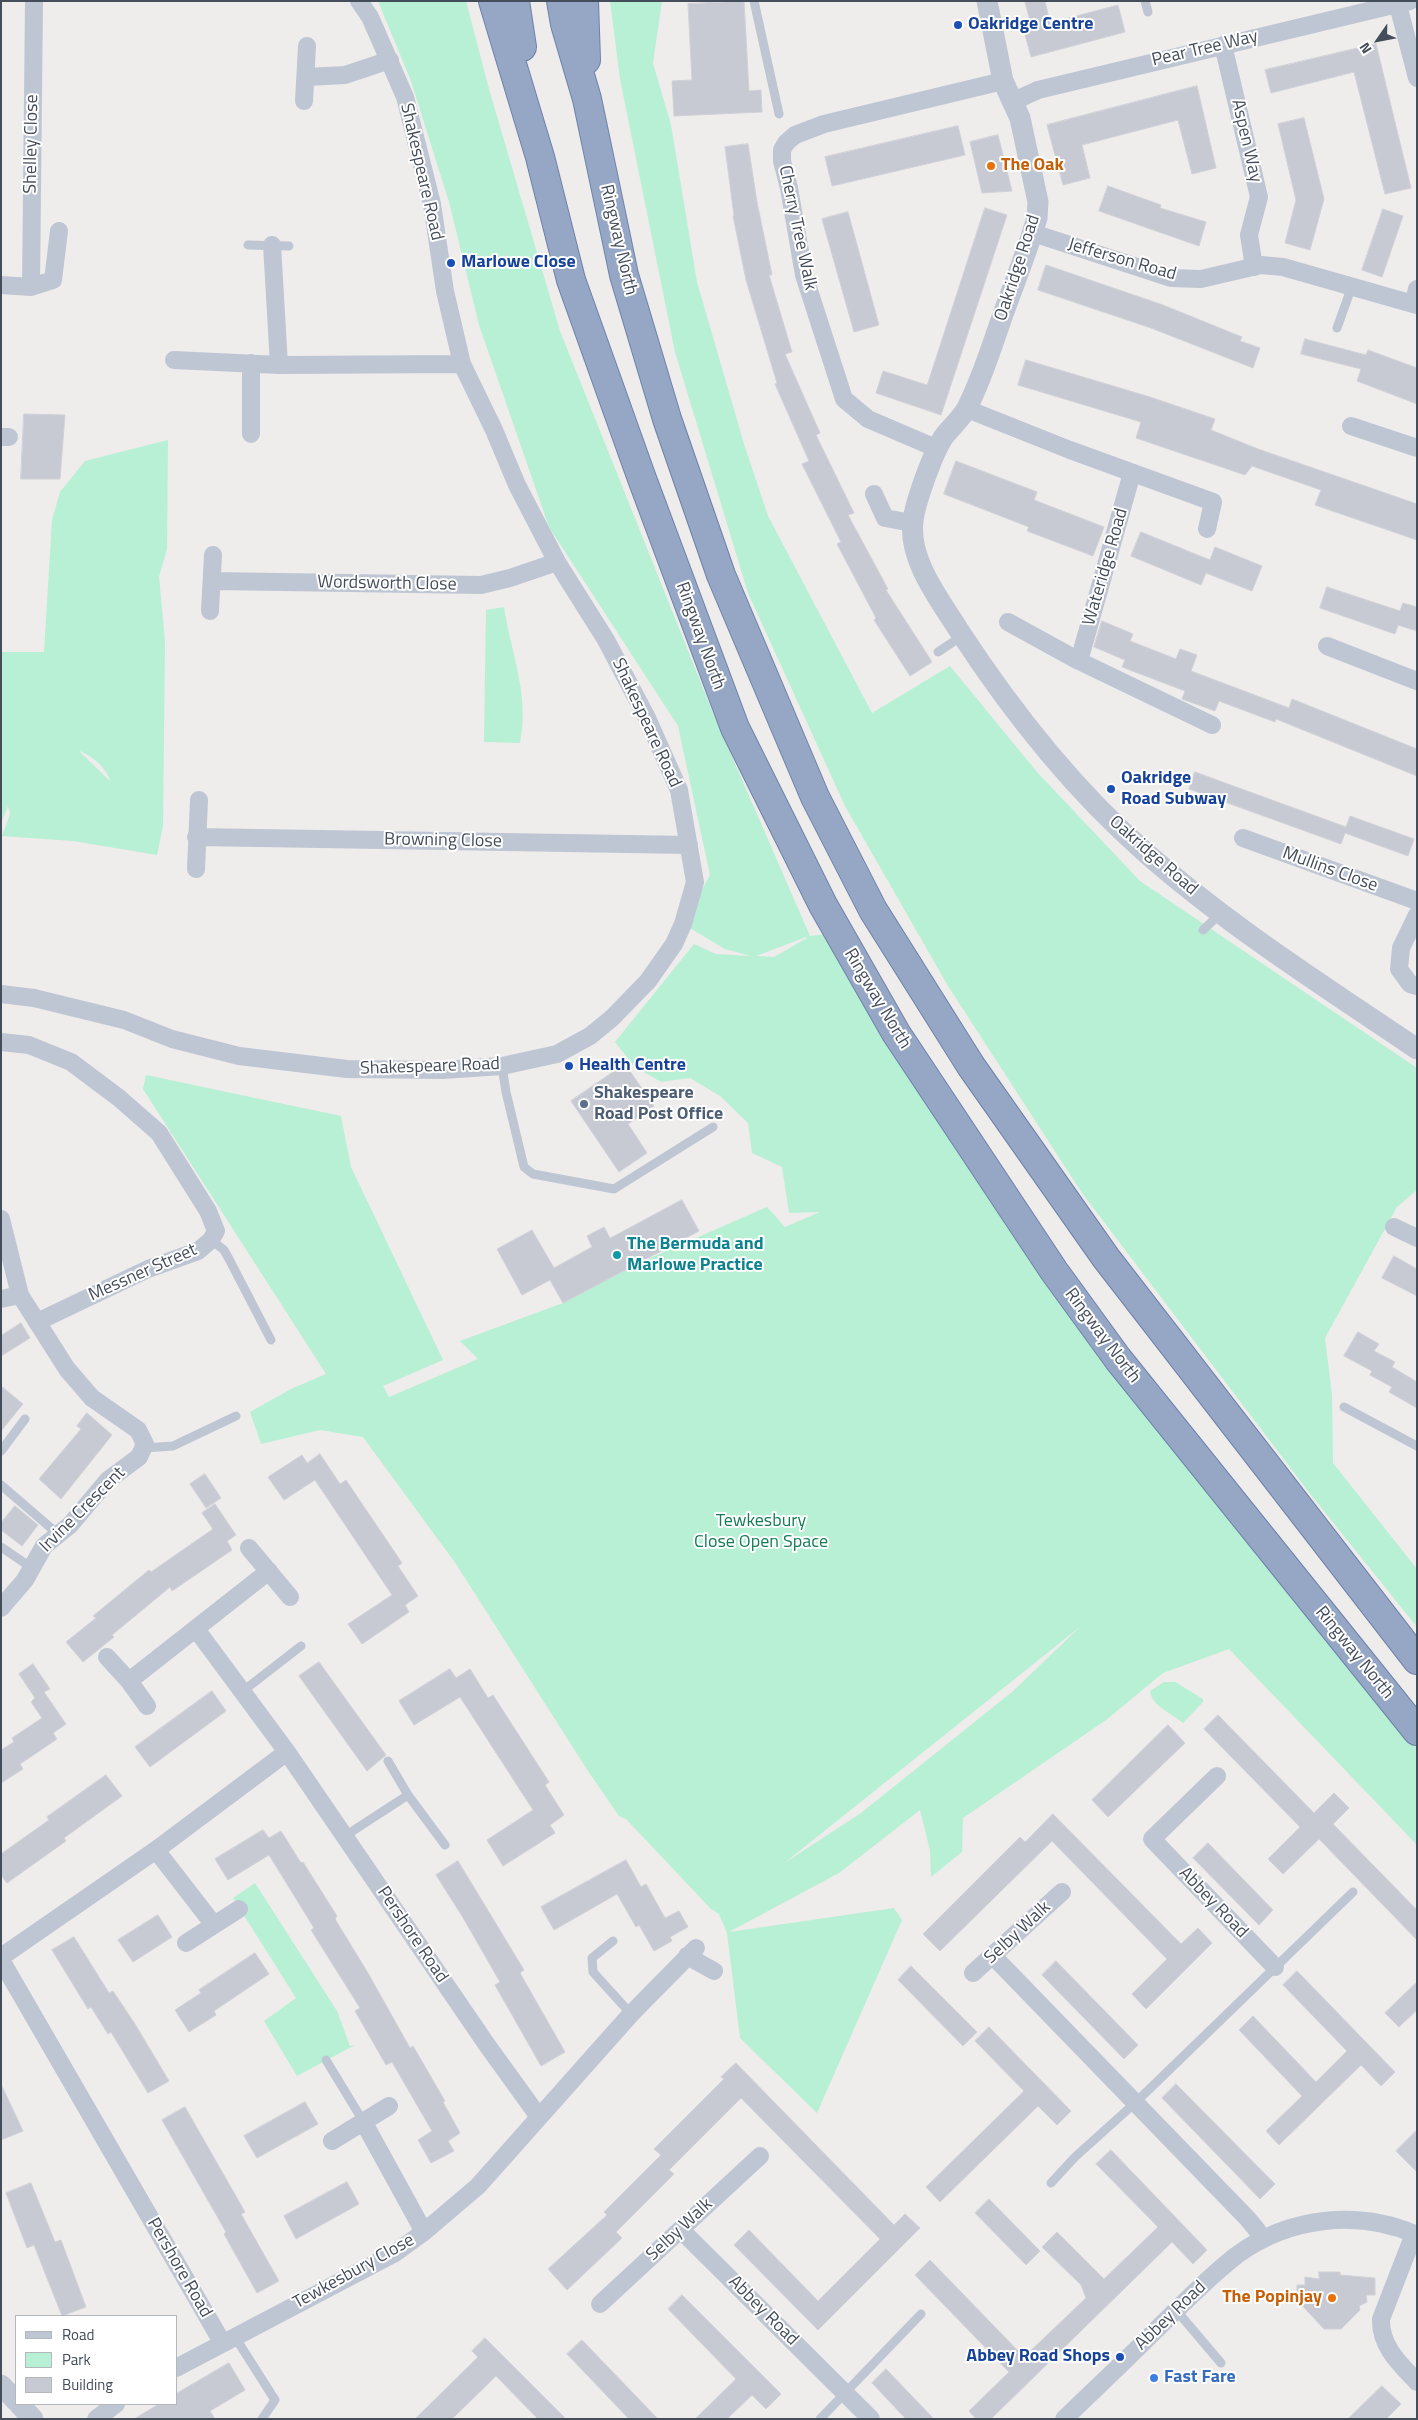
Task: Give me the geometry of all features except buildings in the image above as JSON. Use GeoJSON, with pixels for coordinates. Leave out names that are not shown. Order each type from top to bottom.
{"type":"FeatureCollection","features":[{"type":"Feature","properties":{"kind":"highway"},"geometry":{"type":"LineString","coordinates":[[493,1],[540,157]]}},
{"type":"Feature","properties":{"kind":"highway"},"geometry":{"type":"LineString","coordinates":[[514,1],[540,157]]}},
{"type":"Feature","properties":{"kind":"highway"},"geometry":{"type":"LineString","coordinates":[[561,1],[565,24],[587,98]]}},
{"type":"Feature","properties":{"kind":"highway"},"geometry":{"type":"LineString","coordinates":[[584,1],[587,98]]}},
{"type":"Feature","properties":{"kind":"highway","name":"Ringway North"},"geometry":{"type":"LineString","coordinates":[[587,98],[624,275],[667,419],[721,575],[815,797],[873,910],[971,1066],[1106,1258],[1417,1660]]}},
{"type":"Feature","properties":{"kind":"highway","name":"Ringway North"},"geometry":{"type":"LineString","coordinates":[[540,157],[571,280],[641,476],[735,728],[823,905],[896,1033],[1054,1271],[1118,1359],[1417,1731]]}},
{"type":"Feature","properties":{"kind":"street","name":"Shelley Close"},"geometry":{"type":"LineString","coordinates":[[30,287],[34,1]]}},
{"type":"Feature","properties":{"kind":"street","name":"Shakespeare Road"},"geometry":{"type":"LineString","coordinates":[[1,994],[34,998],[124,1020],[172,1039],[239,1056],[347,1069],[443,1070],[502,1066],[536,1060],[572,1047],[612,1018],[648,981],[674,944],[683,924],[695,882],[679,790],[647,718],[606,640],[557,562],[518,485],[462,364],[445,290],[432,204],[405,97],[370,17],[359,1]]}},
{"type":"Feature","properties":{"kind":"street","name":"Oakridge Road"},"geometry":{"type":"LineString","coordinates":[[987,1],[1003,81],[1014,101],[1020,118],[1038,202],[1038,218],[987,364],[967,409],[943,437],[920,493],[912,523],[918,557],[932,588],[1014,709],[1087,796],[1143,851],[1220,914],[1417,1049]]}},
{"type":"Feature","properties":{"kind":"street"},"geometry":{"type":"LineString","coordinates":[[1404,3],[1417,78]]}},
{"type":"Feature","properties":{"kind":"street","name":"Pear Tree Way"},"geometry":{"type":"LineString","coordinates":[[1014,101],[1038,90],[1404,3]]}},
{"type":"Feature","properties":{"kind":"street","name":"Aspen Way"},"geometry":{"type":"LineString","coordinates":[[1223,45],[1259,197],[1249,235],[1254,267]]}},
{"type":"Feature","properties":{"kind":"street"},"geometry":{"type":"LineString","coordinates":[[304,101],[307,77],[307,46]]}},
{"type":"Feature","properties":{"kind":"street"},"geometry":{"type":"LineString","coordinates":[[307,77],[345,75],[390,60]]}},
{"type":"Feature","properties":{"kind":"street","name":"Cherry Tree Walk"},"geometry":{"type":"LineString","coordinates":[[938,449],[868,419],[844,400],[804,275],[789,188],[782,161],[782,150],[786,143],[795,136],[824,124],[1003,81]]}},
{"type":"Feature","properties":{"kind":"street"},"geometry":{"type":"LineString","coordinates":[[1,286],[30,287],[53,280],[59,231]]}},
{"type":"Feature","properties":{"kind":"street","name":"Jefferson Road"},"geometry":{"type":"LineString","coordinates":[[1033,233],[1171,278],[1201,279],[1261,265],[1283,268],[1416,300]]}},
{"type":"Feature","properties":{"kind":"street"},"geometry":{"type":"LineString","coordinates":[[279,364],[280,246]]}},
{"type":"Feature","properties":{"kind":"street"},"geometry":{"type":"LineString","coordinates":[[174,360],[279,364],[462,364]]}},
{"type":"Feature","properties":{"kind":"street"},"geometry":{"type":"LineString","coordinates":[[251,363],[251,434]]}},
{"type":"Feature","properties":{"kind":"street"},"geometry":{"type":"LineString","coordinates":[[967,409],[1132,473],[1213,502],[1206,529]]}},
{"type":"Feature","properties":{"kind":"street"},"geometry":{"type":"LineString","coordinates":[[1351,426],[1417,448]]}},
{"type":"Feature","properties":{"kind":"street","name":"Wateridge Road"},"geometry":{"type":"LineString","coordinates":[[1079,661],[1132,473]]}},
{"type":"Feature","properties":{"kind":"street"},"geometry":{"type":"LineString","coordinates":[[874,494],[885,518],[912,523]]}},
{"type":"Feature","properties":{"kind":"street"},"geometry":{"type":"LineString","coordinates":[[210,611],[213,555]]}},
{"type":"Feature","properties":{"kind":"street","name":"Wordsworth Close"},"geometry":{"type":"LineString","coordinates":[[213,581],[481,585],[510,578],[557,562]]}},
{"type":"Feature","properties":{"kind":"street"},"geometry":{"type":"LineString","coordinates":[[1008,622],[1079,661],[1212,725]]}},
{"type":"Feature","properties":{"kind":"street"},"geometry":{"type":"LineString","coordinates":[[1327,646],[1417,681]]}},
{"type":"Feature","properties":{"kind":"street"},"geometry":{"type":"LineString","coordinates":[[196,869],[199,800]]}},
{"type":"Feature","properties":{"kind":"street","name":"Browning Close"},"geometry":{"type":"LineString","coordinates":[[196,837],[689,845]]}},
{"type":"Feature","properties":{"kind":"street","name":"Mullins Close"},"geometry":{"type":"LineString","coordinates":[[1243,838],[1417,901]]}},
{"type":"Feature","properties":{"kind":"street"},"geometry":{"type":"LineString","coordinates":[[1417,915],[1401,948],[1399,969],[1410,984],[1417,986]]}},
{"type":"Feature","properties":{"kind":"street","name":"Messner Street"},"geometry":{"type":"LineString","coordinates":[[1,1042],[29,1045],[70,1062],[119,1098],[160,1133],[211,1217],[216,1231],[211,1240],[198,1251],[148,1269],[37,1322]]}},
{"type":"Feature","properties":{"kind":"street"},"geometry":{"type":"LineString","coordinates":[[1,1219],[20,1295],[80,1386],[92,1398],[138,1430],[143,1437],[144,1448]]}},
{"type":"Feature","properties":{"kind":"street"},"geometry":{"type":"LineString","coordinates":[[1394,1227],[1416,1236]]}},
{"type":"Feature","properties":{"kind":"street"},"geometry":{"type":"LineString","coordinates":[[1,1299],[20,1295]]}},
{"type":"Feature","properties":{"kind":"street","name":"Irvine Crescent"},"geometry":{"type":"LineString","coordinates":[[1,1608],[14,1595],[44,1546],[59,1535],[108,1480],[139,1457],[144,1448]]}},
{"type":"Feature","properties":{"kind":"street"},"geometry":{"type":"LineString","coordinates":[[248,1548],[290,1597]]}},
{"type":"Feature","properties":{"kind":"street"},"geometry":{"type":"LineString","coordinates":[[129,1681],[269,1571]]}},
{"type":"Feature","properties":{"kind":"street","name":"Pershore Road"},"geometry":{"type":"LineString","coordinates":[[196,1629],[287,1752],[481,2037],[539,2117]]}},
{"type":"Feature","properties":{"kind":"street"},"geometry":{"type":"LineString","coordinates":[[107,1657],[129,1681],[147,1706]]}},
{"type":"Feature","properties":{"kind":"street","name":"Pershore Road"},"geometry":{"type":"LineString","coordinates":[[228,2339],[1,1958],[156,1850],[287,1752]]}},
{"type":"Feature","properties":{"kind":"street","name":"Abbey Road"},"geometry":{"type":"LineString","coordinates":[[1217,1776],[1152,1839],[1274,1967]]}},
{"type":"Feature","properties":{"kind":"street"},"geometry":{"type":"LineString","coordinates":[[156,1850],[214,1925]]}},
{"type":"Feature","properties":{"kind":"street","name":"Selby Walk"},"geometry":{"type":"LineString","coordinates":[[973,1973],[1062,1892]]}},
{"type":"Feature","properties":{"kind":"street"},"geometry":{"type":"LineString","coordinates":[[186,1943],[239,1909]]}},
{"type":"Feature","properties":{"kind":"street","name":"Tewkesbury Close"},"geometry":{"type":"LineString","coordinates":[[178,2367],[394,2253],[424,2232],[478,2186],[631,2014],[692,1952],[714,1971]]}},
{"type":"Feature","properties":{"kind":"street"},"geometry":{"type":"LineString","coordinates":[[993,1956],[1247,2218],[1258,2230],[1262,2240]]}},
{"type":"Feature","properties":{"kind":"street"},"geometry":{"type":"LineString","coordinates":[[332,2141],[389,2106]]}},
{"type":"Feature","properties":{"kind":"street"},"geometry":{"type":"LineString","coordinates":[[363,2121],[424,2232]]}},
{"type":"Feature","properties":{"kind":"street","name":"Selby Walk"},"geometry":{"type":"LineString","coordinates":[[600,2304],[760,2156]]}},
{"type":"Feature","properties":{"kind":"street","name":"Abbey Road"},"geometry":{"type":"LineString","coordinates":[[1064,2419],[1219,2270],[1262,2240],[1302,2224],[1340,2218],[1374,2222],[1415,2234],[1381,2319],[1381,2329],[1392,2353],[1417,2382]]}},
{"type":"Feature","properties":{"kind":"street","name":"Abbey Road"},"geometry":{"type":"LineString","coordinates":[[680,2230],[871,2419]]}},
{"type":"Feature","properties":{"kind":"street"},"geometry":{"type":"LineString","coordinates":[[1,2386],[15,2400]]}},
{"type":"Feature","properties":{"kind":"street"},"geometry":{"type":"LineString","coordinates":[[20,2405],[33,2419]]}},
{"type":"Feature","properties":{"kind":"street"},"geometry":{"type":"LineString","coordinates":[[96,2419],[115,2405]]}},
{"type":"Feature","properties":{"kind":"lane"},"geometry":{"type":"LineString","coordinates":[[754,1],[779,114]]}},
{"type":"Feature","properties":{"kind":"lane"},"geometry":{"type":"LineString","coordinates":[[1145,1],[1148,12]]}},
{"type":"Feature","properties":{"kind":"lane"},"geometry":{"type":"LineString","coordinates":[[248,245],[280,246]]}},
{"type":"Feature","properties":{"kind":"lane"},"geometry":{"type":"LineString","coordinates":[[1336,328],[1352,286]]}},
{"type":"Feature","properties":{"kind":"lane"},"geometry":{"type":"LineString","coordinates":[[938,652],[963,636]]}},
{"type":"Feature","properties":{"kind":"lane"},"geometry":{"type":"LineString","coordinates":[[1203,930],[1220,914]]}},
{"type":"Feature","properties":{"kind":"lane"},"geometry":{"type":"LineString","coordinates":[[502,1066],[506,1092],[524,1168],[533,1174],[614,1189],[713,1127]]}},
{"type":"Feature","properties":{"kind":"lane"},"geometry":{"type":"LineString","coordinates":[[211,1240],[224,1250],[271,1340]]}},
{"type":"Feature","properties":{"kind":"lane"},"geometry":{"type":"LineString","coordinates":[[1344,1407],[1417,1446]]}},
{"type":"Feature","properties":{"kind":"lane"},"geometry":{"type":"LineString","coordinates":[[144,1448],[173,1446],[236,1416]]}},
{"type":"Feature","properties":{"kind":"lane"},"geometry":{"type":"LineString","coordinates":[[1,1451],[26,1419]]}},
{"type":"Feature","properties":{"kind":"lane"},"geometry":{"type":"LineString","coordinates":[[1,1485],[59,1535]]}},
{"type":"Feature","properties":{"kind":"lane"},"geometry":{"type":"LineString","coordinates":[[1,1547],[32,1568]]}},
{"type":"Feature","properties":{"kind":"lane"},"geometry":{"type":"LineString","coordinates":[[243,1691],[301,1646]]}},
{"type":"Feature","properties":{"kind":"lane"},"geometry":{"type":"LineString","coordinates":[[388,1761],[408,1795],[445,1845]]}},
{"type":"Feature","properties":{"kind":"lane"},"geometry":{"type":"LineString","coordinates":[[345,1836],[408,1795]]}},
{"type":"Feature","properties":{"kind":"lane"},"geometry":{"type":"LineString","coordinates":[[1051,2183],[1353,1892]]}},
{"type":"Feature","properties":{"kind":"lane"},"geometry":{"type":"LineString","coordinates":[[613,1941],[592,1958],[593,1972],[631,2014]]}},
{"type":"Feature","properties":{"kind":"lane"},"geometry":{"type":"LineString","coordinates":[[326,2060],[363,2121]]}},
{"type":"Feature","properties":{"kind":"lane"},"geometry":{"type":"LineString","coordinates":[[1176,2310],[1221,2363]]}},
{"type":"Feature","properties":{"kind":"lane"},"geometry":{"type":"LineString","coordinates":[[820,2419],[921,2314]]}},
{"type":"Feature","properties":{"kind":"lane"},"geometry":{"type":"LineString","coordinates":[[228,2339],[275,2400],[262,2419]]}},
{"type":"Feature","properties":{"kind":"green space","name":"Tewkesbury Close Open Space"},"geometry":{"type":"Polygon","coordinates":[[[378,1],[466,1],[489,89],[560,331],[713,713],[810,936],[826,934],[1032,1264],[1291,1595],[1417,1747],[1417,1845],[1229,1649],[1163,1673],[1106,1720],[963,1818],[962,1852],[931,1877],[930,1850],[920,1810],[839,1873],[729,1932],[894,1908],[902,1920],[817,2113],[740,2038],[727,1933],[719,1914],[711,1909],[626,1819],[619,1816],[588,1771],[456,1564],[363,1437],[320,1430],[261,1444],[250,1412],[291,1389],[326,1374],[143,1089],[146,1075],[341,1116],[351,1167],[443,1360],[383,1386],[389,1397],[478,1359],[460,1341],[563,1303],[641,1262],[767,1207],[785,1227],[820,1212],[789,1213],[782,1167],[752,1153],[748,1123],[720,1096],[690,1078],[661,1082],[635,1067],[615,1042],[694,944],[716,954],[751,956],[725,949],[683,924],[710,875],[678,726],[549,527],[479,325],[449,202],[411,81],[378,1]],[[806,937],[756,956],[774,957],[806,937]],[[1081,1626],[783,1864],[861,1813],[1012,1692],[1081,1626]]]}},
{"type":"Feature","properties":{"kind":"green space"},"geometry":{"type":"Polygon","coordinates":[[[610,1],[662,1],[653,63],[671,125],[697,282],[744,444],[768,516],[872,713],[950,666],[1037,772],[1140,881],[1417,1068],[1417,1190],[1397,1207],[1325,1338],[1332,1395],[1333,1463],[1417,1569],[1417,1627],[1311,1495],[1082,1193],[948,986],[845,806],[748,593],[675,352],[620,79],[610,1]]]}},
{"type":"Feature","properties":{"kind":"green space"},"geometry":{"type":"Polygon","coordinates":[[[168,440],[167,549],[159,577],[165,642],[163,826],[157,855],[73,841],[2,836],[10,814],[8,806],[1,823],[1,652],[44,652],[52,520],[60,492],[85,461],[168,440]],[[79,751],[111,782],[102,767],[79,751]]]}},
{"type":"Feature","properties":{"kind":"green space"},"geometry":{"type":"Polygon","coordinates":[[[504,607],[523,708],[520,743],[484,742],[486,610],[504,607]]]}},
{"type":"Feature","properties":{"kind":"green space"},"geometry":{"type":"Polygon","coordinates":[[[1164,1682],[1175,1682],[1203,1699],[1203,1702],[1183,1723],[1158,1706],[1152,1697],[1150,1691],[1164,1682]]]}},
{"type":"Feature","properties":{"kind":"green space"},"geometry":{"type":"Polygon","coordinates":[[[255,1883],[337,2011],[350,2046],[355,2045],[297,2076],[264,2021],[296,1998],[233,1898],[255,1883]]]}},
{"type":"Feature","properties":{"kind":"place","name":"Oakridge Centre"},"geometry":{"type":"Point","coordinates":[958,25]}},
{"type":"Feature","properties":{"kind":"place","name":"The Oak"},"geometry":{"type":"Point","coordinates":[991,166]}},
{"type":"Feature","properties":{"kind":"place","name":"Marlowe Close"},"geometry":{"type":"Point","coordinates":[451,263]}},
{"type":"Feature","properties":{"kind":"place","name":"Oakridge Road Subway"},"geometry":{"type":"Point","coordinates":[1111,789]}},
{"type":"Feature","properties":{"kind":"place","name":"Health Centre"},"geometry":{"type":"Point","coordinates":[569,1066]}},
{"type":"Feature","properties":{"kind":"place","name":"Shakespeare Road Post Office"},"geometry":{"type":"Point","coordinates":[584,1104]}},
{"type":"Feature","properties":{"kind":"place","name":"The Bermuda and Marlowe Practice"},"geometry":{"type":"Point","coordinates":[617,1255]}},
{"type":"Feature","properties":{"kind":"place","name":"The Popinjay"},"geometry":{"type":"Point","coordinates":[1332,2298]}},
{"type":"Feature","properties":{"kind":"place","name":"Abbey Road Shops"},"geometry":{"type":"Point","coordinates":[1120,2357]}},
{"type":"Feature","properties":{"kind":"place","name":"Fast Fare"},"geometry":{"type":"Point","coordinates":[1154,2378]}}]}
